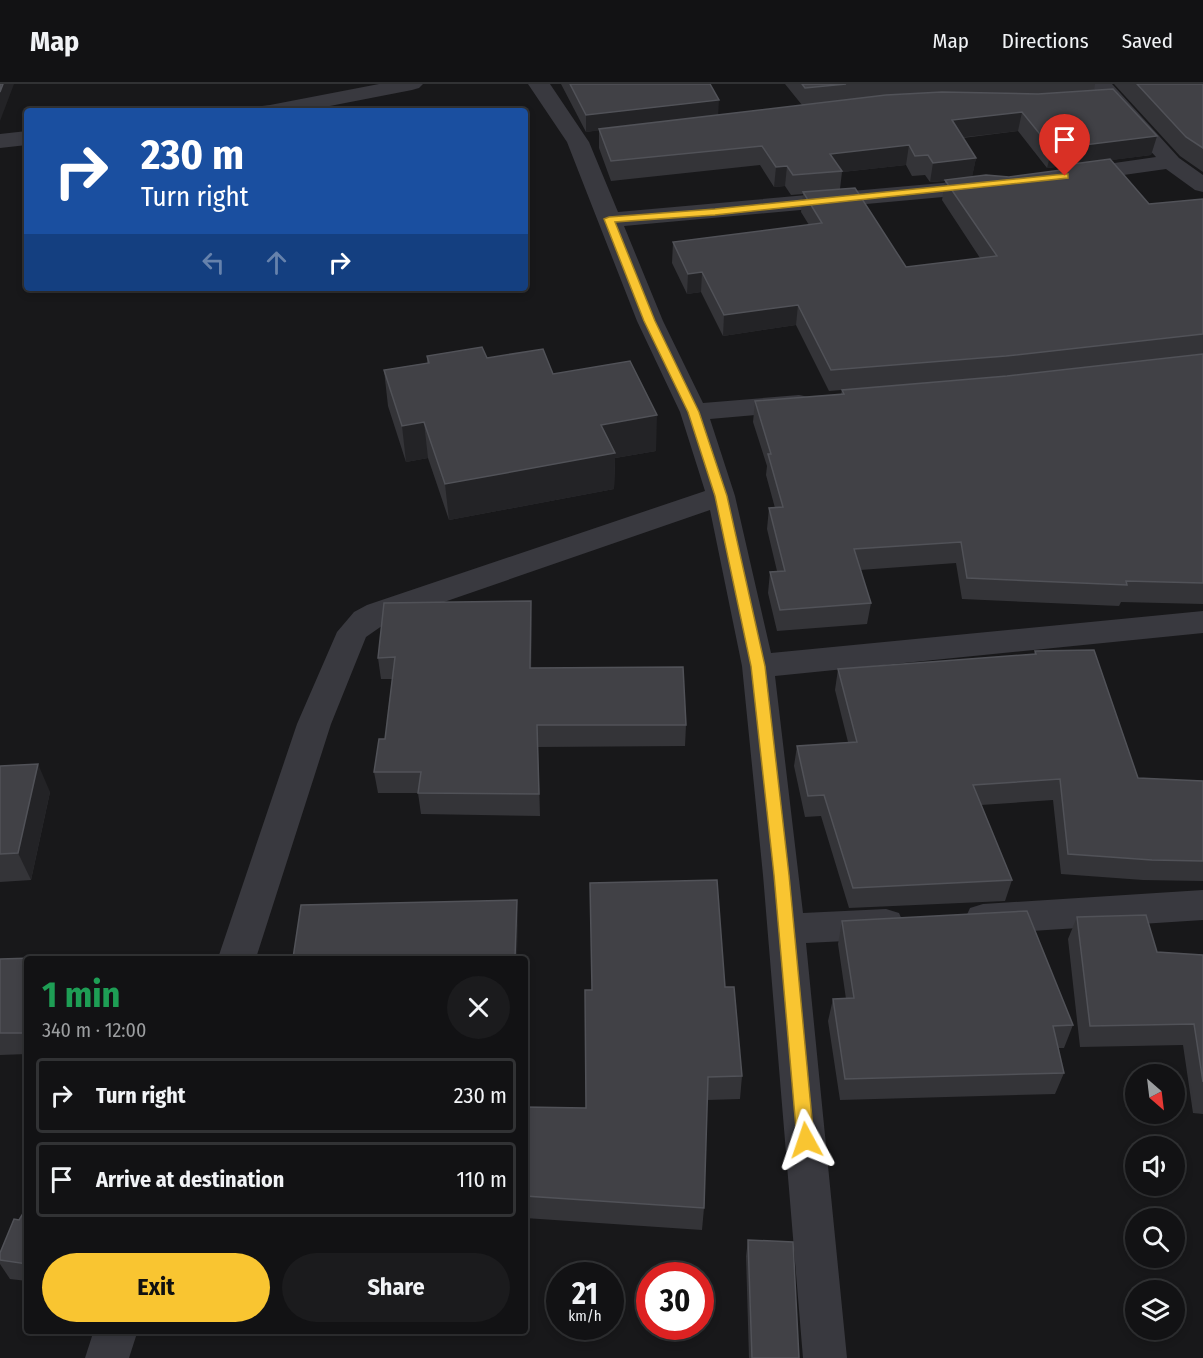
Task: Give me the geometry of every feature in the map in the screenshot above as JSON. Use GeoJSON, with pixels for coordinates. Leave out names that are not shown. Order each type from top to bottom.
{"type":"FeatureCollection","features":[{"type":"Feature","properties":{"kind":"street"},"geometry":{"type":"LineString","coordinates":[[286,108],[412,84]]}},
{"type":"Feature","properties":{"kind":"street"},"geometry":{"type":"LineString","coordinates":[[539,84],[589,141],[609,219],[650,321],[693,412],[721,496],[758,666],[786,929],[825,1358]]}},
{"type":"Feature","properties":{"kind":"street"},"geometry":{"type":"LineString","coordinates":[[1102,95],[1164,152],[1170,162],[1203,185]]}},
{"type":"Feature","properties":{"kind":"street"},"geometry":{"type":"LineString","coordinates":[[0,141],[24,138]]}},
{"type":"Feature","properties":{"kind":"street"},"geometry":{"type":"LineString","coordinates":[[1050,178],[1170,162]]}},
{"type":"Feature","properties":{"kind":"street"},"geometry":{"type":"LineString","coordinates":[[609,219],[715,212],[1005,183]]}},
{"type":"Feature","properties":{"kind":"street"},"geometry":{"type":"LineString","coordinates":[[693,412],[819,401]]}},
{"type":"Feature","properties":{"kind":"street"},"geometry":{"type":"LineString","coordinates":[[238,956],[314,724],[353,632],[365,620],[378,613],[721,496]]}},
{"type":"Feature","properties":{"kind":"street"},"geometry":{"type":"LineString","coordinates":[[758,666],[1203,622]]}},
{"type":"Feature","properties":{"kind":"street"},"geometry":{"type":"LineString","coordinates":[[953,921],[1120,912],[1203,904]]}},
{"type":"Feature","properties":{"kind":"street"},"geometry":{"type":"LineString","coordinates":[[786,929],[917,922]]}},
{"type":"Feature","properties":{"kind":"street"},"geometry":{"type":"LineString","coordinates":[[107,1358],[115,1334]]}},
{"type":"Feature","properties":{"kind":"building"},"geometry":{"type":"Polygon","coordinates":[[[570,84],[710,84],[719,100],[586,115],[570,84]]]}},
{"type":"Feature","properties":{"kind":"building"},"geometry":{"type":"Polygon","coordinates":[[[802,84],[846,84],[805,88],[802,84]]]}},
{"type":"Feature","properties":{"kind":"building"},"geometry":{"type":"Polygon","coordinates":[[[1137,84],[1203,84],[1203,148],[1186,137],[1137,84]]]}},
{"type":"Feature","properties":{"kind":"building"},"geometry":{"type":"Polygon","coordinates":[[[1113,89],[1157,136],[1052,149],[1022,112],[952,120],[976,158],[933,163],[928,155],[915,156],[909,145],[830,154],[842,171],[793,175],[787,166],[776,167],[762,146],[611,161],[599,129],[886,95],[942,92],[1038,94],[1113,89]]]}},
{"type":"Feature","properties":{"kind":"building"},"geometry":{"type":"Polygon","coordinates":[[[1110,159],[1149,204],[1203,199],[1203,334],[1006,356],[831,370],[798,305],[724,315],[702,272],[688,274],[673,242],[822,223],[803,192],[855,188],[906,267],[997,256],[945,180],[986,175],[1009,177],[1069,169],[1065,165],[1110,159]]]}},
{"type":"Feature","properties":{"kind":"building"},"geometry":{"type":"Polygon","coordinates":[[[482,347],[487,358],[543,349],[553,374],[630,361],[657,415],[601,425],[615,453],[445,484],[424,422],[402,426],[384,370],[429,363],[427,356],[482,347]]]}},
{"type":"Feature","properties":{"kind":"building"},"geometry":{"type":"Polygon","coordinates":[[[1203,354],[1203,583],[1126,581],[1127,585],[967,578],[961,542],[854,549],[871,603],[780,610],[770,572],[785,571],[769,508],[783,507],[768,454],[771,454],[755,401],[844,394],[842,390],[1007,376],[1203,354]]]}},
{"type":"Feature","properties":{"kind":"building"},"geometry":{"type":"Polygon","coordinates":[[[531,601],[530,668],[683,667],[686,725],[537,725],[539,794],[418,793],[421,772],[374,772],[379,739],[385,739],[395,657],[378,658],[384,603],[531,601]]]}},
{"type":"Feature","properties":{"kind":"building"},"geometry":{"type":"Polygon","coordinates":[[[1094,650],[1138,778],[1203,781],[1203,861],[1068,854],[1060,779],[973,785],[1012,880],[853,888],[824,795],[808,796],[797,746],[857,742],[838,669],[1036,654],[1035,651],[1094,650]]]}},
{"type":"Feature","properties":{"kind":"building"},"geometry":{"type":"Polygon","coordinates":[[[38,764],[18,853],[0,854],[0,766],[38,764]]]}},
{"type":"Feature","properties":{"kind":"building"},"geometry":{"type":"Polygon","coordinates":[[[717,880],[725,987],[734,987],[742,1076],[708,1077],[704,1208],[528,1196],[528,1107],[586,1108],[585,990],[592,990],[590,883],[717,880]]]}},
{"type":"Feature","properties":{"kind":"building"},"geometry":{"type":"Polygon","coordinates":[[[517,900],[515,956],[293,956],[301,905],[517,900]]]}},
{"type":"Feature","properties":{"kind":"building"},"geometry":{"type":"Polygon","coordinates":[[[1027,911],[1073,1025],[1053,1026],[1064,1073],[845,1079],[833,999],[854,998],[842,921],[1027,911]]]}},
{"type":"Feature","properties":{"kind":"building"},"geometry":{"type":"Polygon","coordinates":[[[1146,915],[1157,952],[1203,955],[1203,1082],[1194,1024],[1090,1026],[1077,917],[1146,915]]]}},
{"type":"Feature","properties":{"kind":"building"},"geometry":{"type":"Polygon","coordinates":[[[24,958],[24,1033],[0,1033],[0,959],[24,958]]]}},
{"type":"Feature","properties":{"kind":"building"},"geometry":{"type":"Polygon","coordinates":[[[24,1212],[24,1264],[0,1260],[0,1253],[14,1219],[19,1220],[24,1212]]]}},
{"type":"Feature","properties":{"kind":"building"},"geometry":{"type":"Polygon","coordinates":[[[748,1240],[793,1242],[799,1358],[752,1358],[748,1240]]]}},
{"type":"Feature","properties":{"kind":"route"},"geometry":{"type":"LineString","coordinates":[[806,1140],[782,875],[758,666],[721,496],[693,412],[650,321],[609,219],[715,212],[938,191],[1065,176]]}}]}
